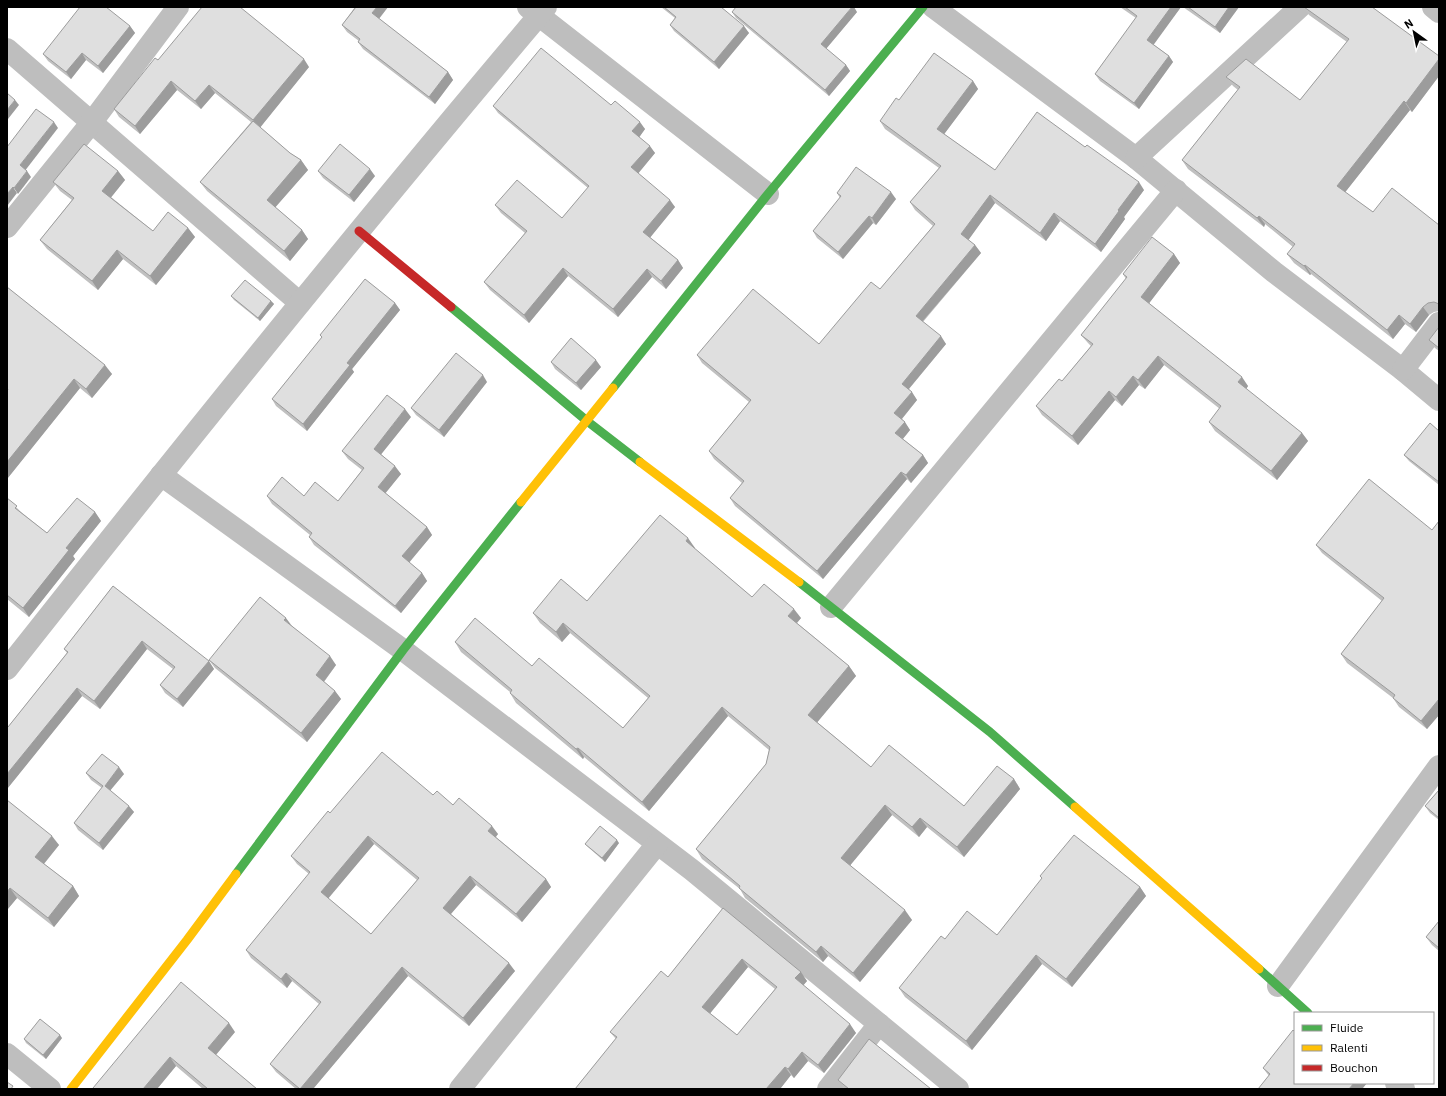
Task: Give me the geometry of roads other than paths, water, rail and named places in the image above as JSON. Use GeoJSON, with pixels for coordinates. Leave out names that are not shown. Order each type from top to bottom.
{"type":"FeatureCollection","features":[{"type":"Feature","properties":{"kind":"street"},"geometry":{"type":"LineString","coordinates":[[7,227],[92,122],[178,7]]}},
{"type":"Feature","properties":{"kind":"street"},"geometry":{"type":"LineString","coordinates":[[71,1089],[187,940],[403,650],[768,194],[923,7]]}},
{"type":"Feature","properties":{"kind":"street"},"geometry":{"type":"LineString","coordinates":[[933,7],[1136,158],[1274,272],[1403,370],[1439,400]]}},
{"type":"Feature","properties":{"kind":"street"},"geometry":{"type":"LineString","coordinates":[[1136,158],[1300,7]]}},
{"type":"Feature","properties":{"kind":"street"},"geometry":{"type":"LineString","coordinates":[[1433,7],[1439,12]]}},
{"type":"Feature","properties":{"kind":"street"},"geometry":{"type":"LineString","coordinates":[[7,669],[161,475],[538,10],[768,194]]}},
{"type":"Feature","properties":{"kind":"street"},"geometry":{"type":"LineString","coordinates":[[7,49],[300,303]]}},
{"type":"Feature","properties":{"kind":"street"},"geometry":{"type":"LineString","coordinates":[[831,607],[1176,190]]}},
{"type":"Feature","properties":{"kind":"street"},"geometry":{"type":"LineString","coordinates":[[359,231],[587,421],[831,607],[990,732],[1307,1012]]}},
{"type":"Feature","properties":{"kind":"street"},"geometry":{"type":"LineString","coordinates":[[1403,370],[1439,323]]}},
{"type":"Feature","properties":{"kind":"street"},"geometry":{"type":"LineString","coordinates":[[161,475],[403,650],[692,870],[958,1089]]}},
{"type":"Feature","properties":{"kind":"street"},"geometry":{"type":"LineString","coordinates":[[1278,986],[1439,766]]}},
{"type":"Feature","properties":{"kind":"street"},"geometry":{"type":"LineString","coordinates":[[460,1089],[658,844]]}},
{"type":"Feature","properties":{"kind":"street"},"geometry":{"type":"LineString","coordinates":[[828,1089],[879,1024]]}},
{"type":"Feature","properties":{"kind":"street"},"geometry":{"type":"LineString","coordinates":[[7,1054],[50,1089]]}}]}
